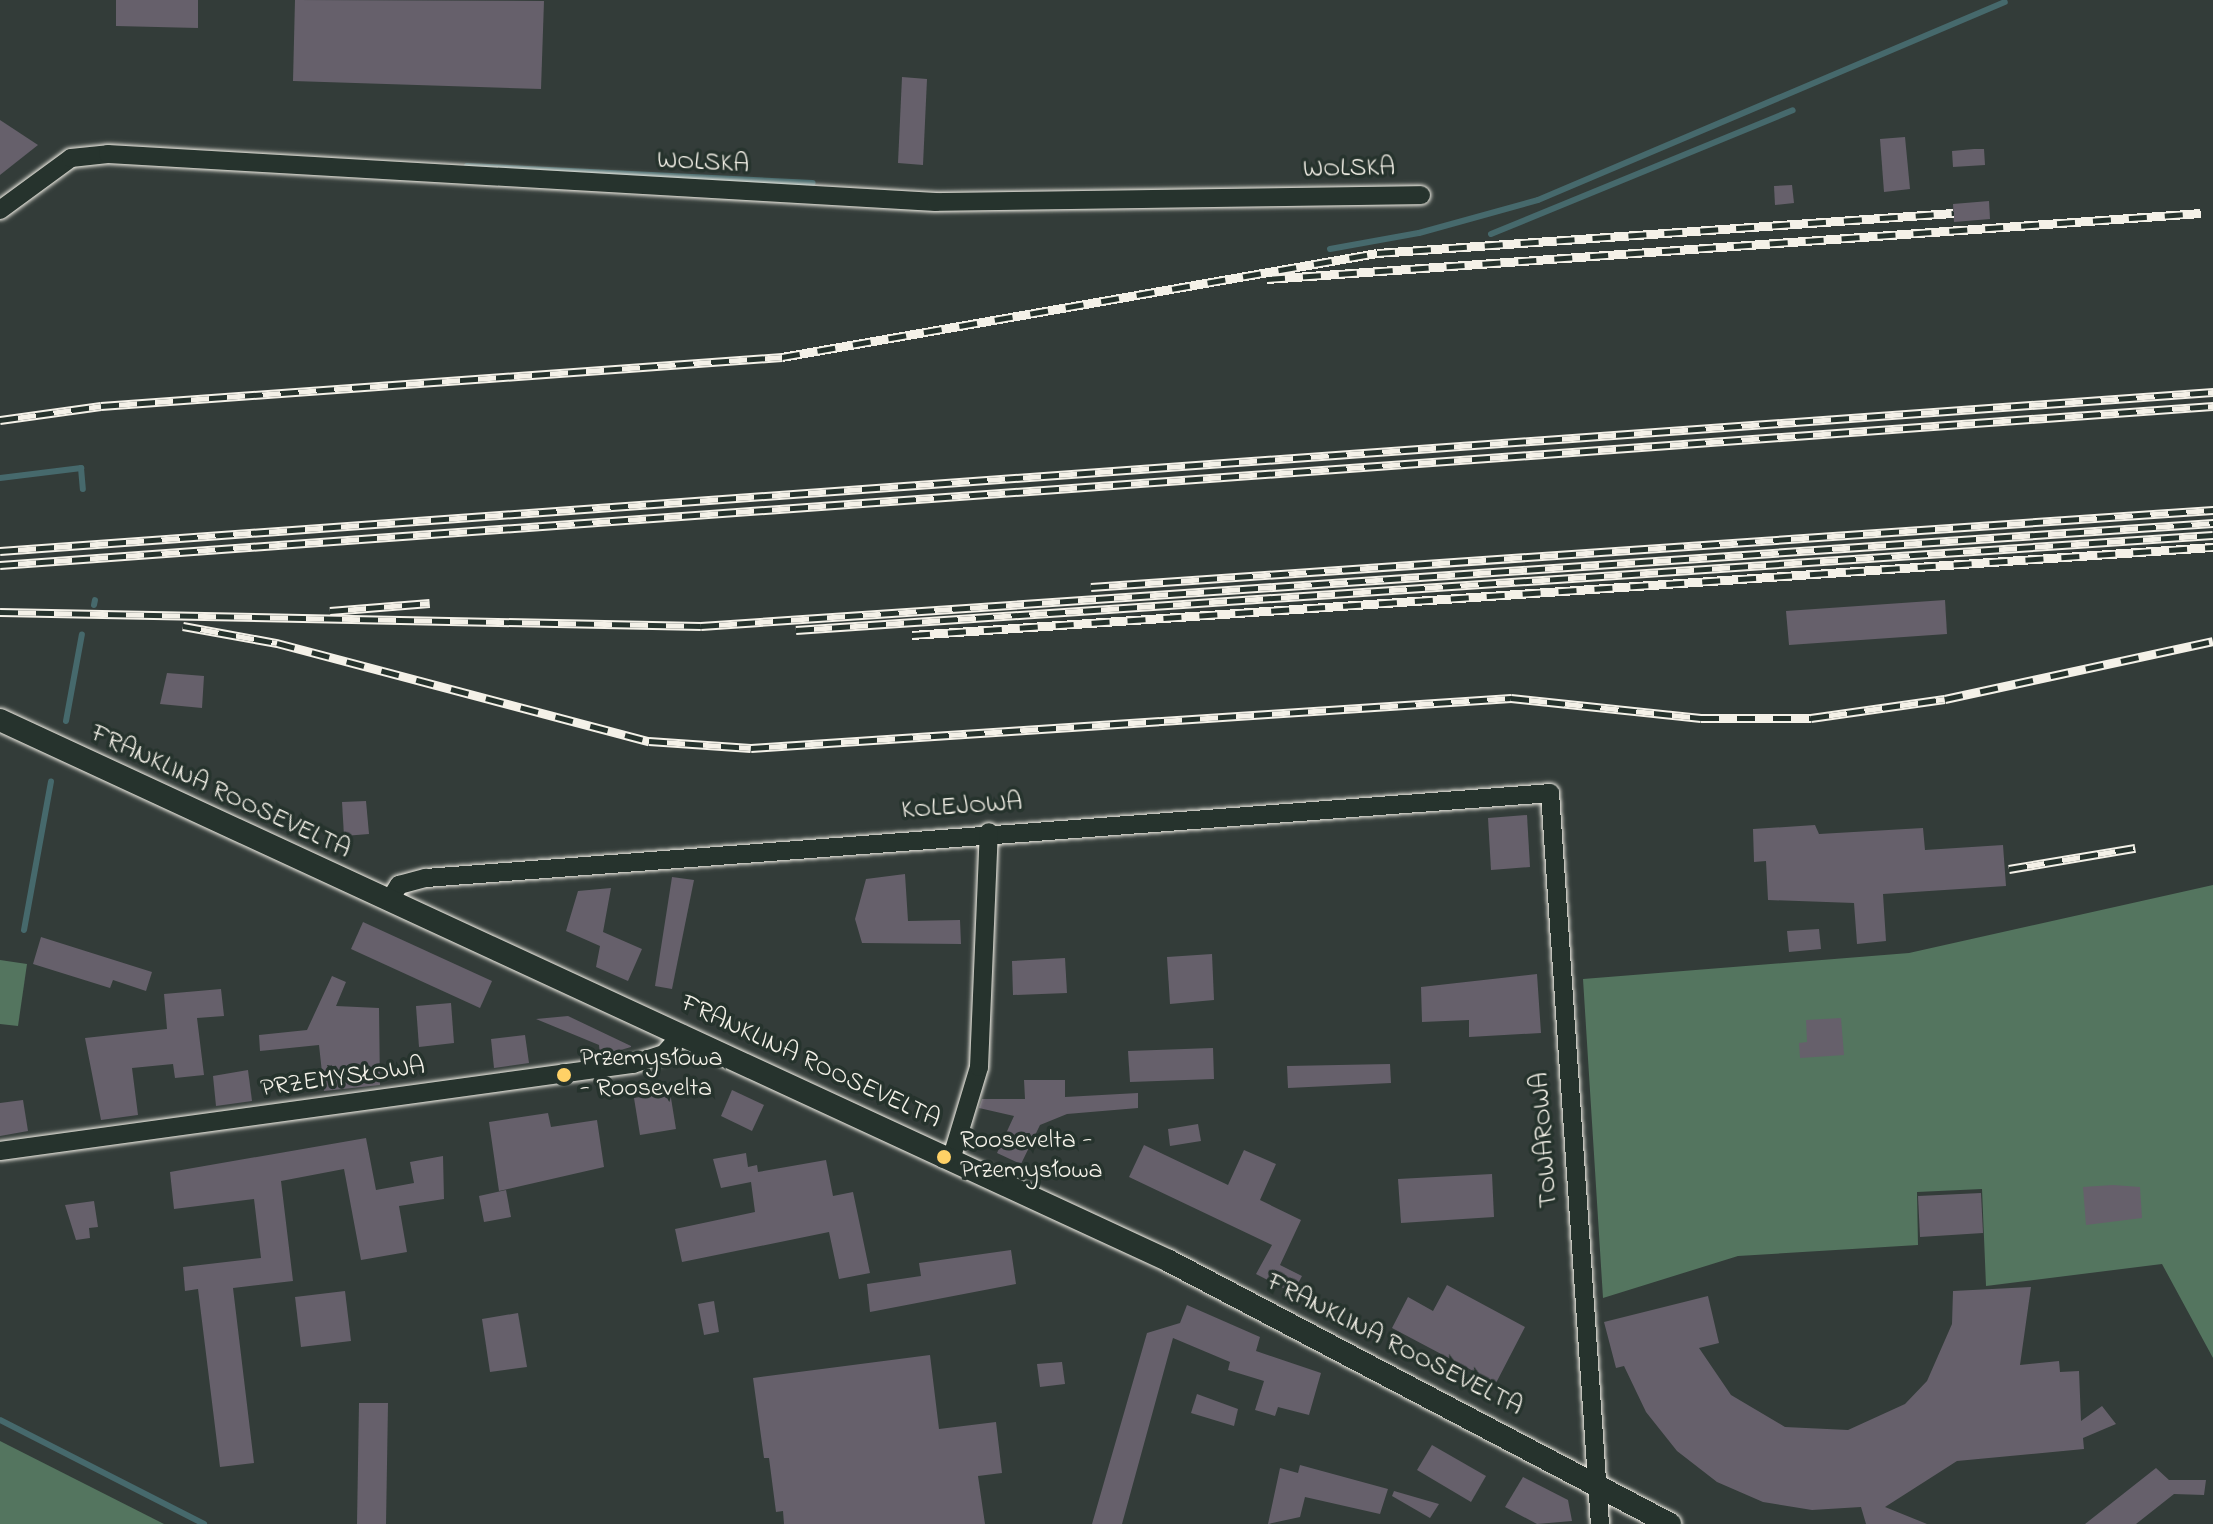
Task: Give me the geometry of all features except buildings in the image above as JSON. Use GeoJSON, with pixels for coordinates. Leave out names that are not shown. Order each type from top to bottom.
{"type":"FeatureCollection","features":[{"type":"Feature","properties":{"kind":"street","name":"WOLSKA"},"geometry":{"type":"LineString","coordinates":[[0,210],[71,158],[108,154],[936,202],[1421,195]]}},
{"type":"Feature","properties":{"kind":"street","name":"FRANKLINA ROOSEVELTA"},"geometry":{"type":"LineString","coordinates":[[0,720],[1169,1261],[1670,1524]]}},
{"type":"Feature","properties":{"kind":"street","name":"KOLEJOWA"},"geometry":{"type":"LineString","coordinates":[[389,901],[399,885],[426,878],[989,832],[1550,793]]}},
{"type":"Feature","properties":{"kind":"street","name":"TOWAROWA"},"geometry":{"type":"LineString","coordinates":[[1550,793],[1600,1524]]}},
{"type":"Feature","properties":{"kind":"street"},"geometry":{"type":"LineString","coordinates":[[951,1160],[979,1067],[989,832]]}},
{"type":"Feature","properties":{"kind":"street","name":"PRZEMYSŁOWA"},"geometry":{"type":"LineString","coordinates":[[0,1151],[642,1063],[664,1054],[682,1034]]}},
{"type":"Feature","properties":{"kind":"green space"},"geometry":{"type":"Polygon","coordinates":[[[2213,885],[2213,1358],[2162,1264],[1986,1286],[1982,1189],[1917,1192],[1918,1245],[1738,1256],[1603,1298],[1583,979],[1909,953],[2213,885]]]}},
{"type":"Feature","properties":{"kind":"green space"},"geometry":{"type":"Polygon","coordinates":[[[0,960],[27,964],[18,1026],[0,1024],[0,960]]]}},
{"type":"Feature","properties":{"kind":"green space"},"geometry":{"type":"Polygon","coordinates":[[[0,1441],[164,1524],[0,1524],[0,1441]]]}},
{"type":"Feature","properties":{"kind":"waterway"},"geometry":{"type":"LineString","coordinates":[[1330,249],[1419,233],[1538,200],[2005,2]]}},
{"type":"Feature","properties":{"kind":"waterway"},"geometry":{"type":"LineString","coordinates":[[1491,234],[1793,110]]}},
{"type":"Feature","properties":{"kind":"waterway"},"geometry":{"type":"LineString","coordinates":[[467,166],[813,183]]}},
{"type":"Feature","properties":{"kind":"waterway"},"geometry":{"type":"LineString","coordinates":[[0,478],[81,468],[83,489]]}},
{"type":"Feature","properties":{"kind":"waterway"},"geometry":{"type":"LineString","coordinates":[[94,605],[95,600]]}},
{"type":"Feature","properties":{"kind":"waterway"},"geometry":{"type":"LineString","coordinates":[[66,721],[82,634]]}},
{"type":"Feature","properties":{"kind":"waterway"},"geometry":{"type":"LineString","coordinates":[[24,930],[51,781]]}},
{"type":"Feature","properties":{"kind":"waterway"},"geometry":{"type":"LineString","coordinates":[[0,1420],[204,1524]]}},
{"type":"Feature","properties":{"kind":"railway"},"geometry":{"type":"LineString","coordinates":[[0,420],[101,406],[782,357],[1377,253],[1954,213]]}},
{"type":"Feature","properties":{"kind":"railway"},"geometry":{"type":"LineString","coordinates":[[1267,279],[2201,213]]}},
{"type":"Feature","properties":{"kind":"railway"},"geometry":{"type":"LineString","coordinates":[[0,551],[2213,392]]}},
{"type":"Feature","properties":{"kind":"railway"},"geometry":{"type":"LineString","coordinates":[[0,565],[2213,406]]}},
{"type":"Feature","properties":{"kind":"railway"},"geometry":{"type":"LineString","coordinates":[[1091,587],[2213,510]]}},
{"type":"Feature","properties":{"kind":"railway"},"geometry":{"type":"LineString","coordinates":[[0,612],[701,626],[2213,523]]}},
{"type":"Feature","properties":{"kind":"railway"},"geometry":{"type":"LineString","coordinates":[[796,630],[2213,535]]}},
{"type":"Feature","properties":{"kind":"railway"},"geometry":{"type":"LineString","coordinates":[[912,635],[2213,547]]}},
{"type":"Feature","properties":{"kind":"railway"},"geometry":{"type":"LineString","coordinates":[[330,611],[430,603]]}},
{"type":"Feature","properties":{"kind":"railway"},"geometry":{"type":"LineString","coordinates":[[183,626],[277,643],[649,741],[751,748],[1511,698],[1701,718],[1811,718],[1945,699],[2213,641]]}},
{"type":"Feature","properties":{"kind":"railway"},"geometry":{"type":"LineString","coordinates":[[2009,869],[2135,848]]}},
{"type":"Feature","properties":{"kind":"place","name":"Przemysłowa - Roosevelta"},"geometry":{"type":"Point","coordinates":[564,1075]}},
{"type":"Feature","properties":{"kind":"place","name":"Roosevelta - Przemysłowa"},"geometry":{"type":"Point","coordinates":[944,1157]}}]}
